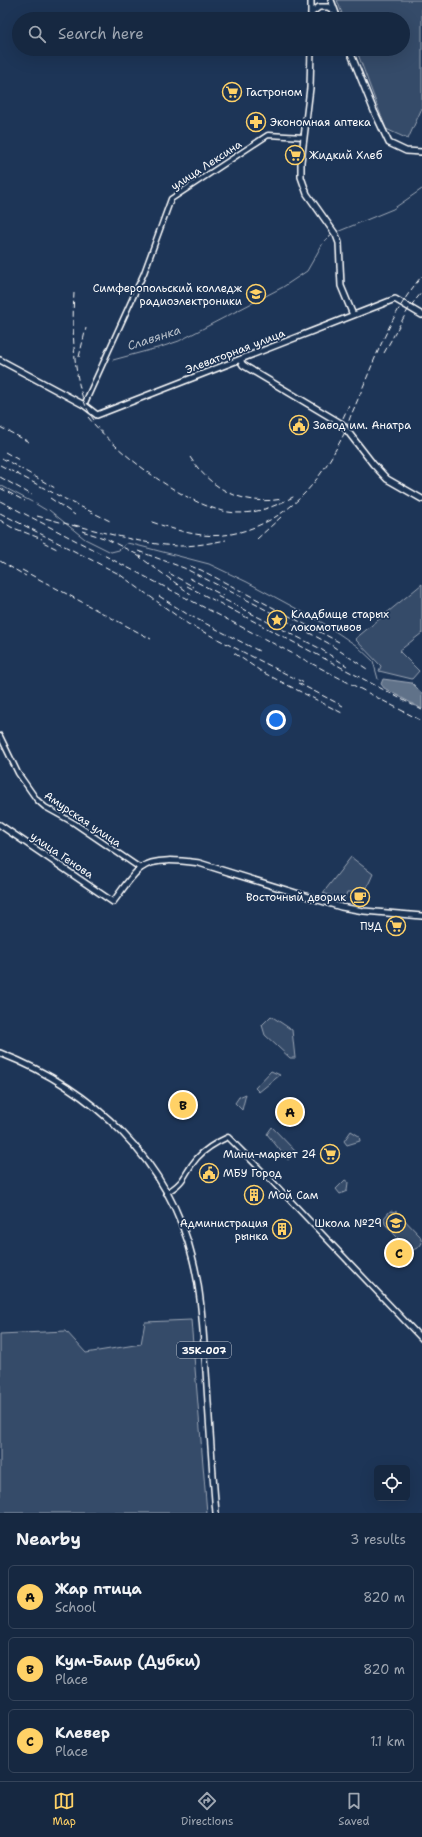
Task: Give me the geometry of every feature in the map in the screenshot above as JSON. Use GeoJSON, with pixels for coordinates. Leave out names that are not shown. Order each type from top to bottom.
{"type":"FeatureCollection","features":[{"type":"Feature","properties":{"kind":"main road"},"geometry":{"type":"LineString","coordinates":[[311,0],[314,5],[328,7],[334,11]]}},
{"type":"Feature","properties":{"kind":"main road"},"geometry":{"type":"LineString","coordinates":[[311,0],[311,12]]}},
{"type":"Feature","properties":{"kind":"main road"},"geometry":{"type":"LineString","coordinates":[[312,12],[330,0],[334,11]]}},
{"type":"Feature","properties":{"kind":"main road"},"geometry":{"type":"LineString","coordinates":[[311,56],[310,88],[300,162],[302,183],[307,194],[336,235],[339,244],[341,286],[353,315]]}},
{"type":"Feature","properties":{"kind":"main road"},"geometry":{"type":"LineString","coordinates":[[352,56],[377,118],[389,143],[406,151],[422,152]]}},
{"type":"Feature","properties":{"kind":"main road","name":"Элеваторная улица"},"geometry":{"type":"LineString","coordinates":[[84,405],[97,415],[395,299],[422,315]]}},
{"type":"Feature","properties":{"kind":"main road"},"geometry":{"type":"LineString","coordinates":[[0,360],[84,405]]}},
{"type":"Feature","properties":{"kind":"main road"},"geometry":{"type":"LineString","coordinates":[[240,360],[243,365],[342,424],[372,464],[387,479],[422,499]]}},
{"type":"Feature","properties":{"kind":"main road","name":"улица Генова"},"geometry":{"type":"LineString","coordinates":[[0,825],[113,902],[140,868]]}},
{"type":"Feature","properties":{"kind":"main road"},"geometry":{"type":"LineString","coordinates":[[140,868],[147,864],[168,861],[199,863],[340,907],[364,911],[422,916]]}},
{"type":"Feature","properties":{"kind":"main road","name":"35К-007"},"geometry":{"type":"LineString","coordinates":[[0,1053],[47,1074],[98,1109],[136,1147],[166,1192],[186,1238],[197,1278],[202,1322],[216,1513]]}},
{"type":"Feature","properties":{"kind":"street","name":"улица Лексина"},"geometry":{"type":"LineString","coordinates":[[84,405],[144,273],[171,199],[268,135],[304,137]]}},
{"type":"Feature","properties":{"kind":"street","name":"Амурская улица"},"geometry":{"type":"LineString","coordinates":[[0,736],[18,773],[37,800],[45,807],[74,823],[140,868]]}},
{"type":"Feature","properties":{"kind":"street"},"geometry":{"type":"LineString","coordinates":[[166,1192],[183,1181],[190,1167],[200,1155],[228,1136],[422,1339]]}},
{"type":"Feature","properties":{"kind":"shaded area"},"geometry":{"type":"Polygon","coordinates":[[[337,0],[422,0],[422,108],[408,139],[386,129],[359,56],[410,56],[410,12],[341,12],[337,0]]]}},
{"type":"Feature","properties":{"kind":"shaded area"},"geometry":{"type":"Polygon","coordinates":[[[422,584],[422,633],[399,651],[419,671],[412,679],[379,671],[381,666],[355,639],[422,584]]]}},
{"type":"Feature","properties":{"kind":"shaded area"},"geometry":{"type":"Polygon","coordinates":[[[383,679],[412,683],[422,693],[422,709],[384,688],[381,684],[383,679]]]}},
{"type":"Feature","properties":{"kind":"shaded area"},"geometry":{"type":"Polygon","coordinates":[[[351,857],[373,874],[365,892],[347,892],[344,900],[323,893],[351,857]]]}},
{"type":"Feature","properties":{"kind":"shaded area"},"geometry":{"type":"Polygon","coordinates":[[[271,1016],[292,1030],[295,1058],[290,1058],[265,1035],[262,1025],[271,1016]]]}},
{"type":"Feature","properties":{"kind":"shaded area"},"geometry":{"type":"Polygon","coordinates":[[[271,1071],[280,1075],[259,1092],[255,1088],[271,1071]]]}},
{"type":"Feature","properties":{"kind":"shaded area"},"geometry":{"type":"Polygon","coordinates":[[[246,1094],[242,1110],[235,1103],[239,1097],[246,1094]]]}},
{"type":"Feature","properties":{"kind":"shaded area"},"geometry":{"type":"Polygon","coordinates":[[[272,1127],[296,1152],[288,1160],[267,1134],[272,1127]]]}},
{"type":"Feature","properties":{"kind":"shaded area"},"geometry":{"type":"Polygon","coordinates":[[[351,1131],[359,1136],[360,1141],[347,1145],[344,1141],[351,1131]]]}},
{"type":"Feature","properties":{"kind":"shaded area"},"geometry":{"type":"Polygon","coordinates":[[[345,1180],[348,1182],[347,1191],[340,1194],[336,1189],[345,1180]]]}},
{"type":"Feature","properties":{"kind":"shaded area"},"geometry":{"type":"Polygon","coordinates":[[[390,1211],[397,1212],[420,1236],[422,1243],[419,1247],[413,1250],[408,1249],[385,1224],[384,1218],[390,1211]]]}},
{"type":"Feature","properties":{"kind":"shaded area"},"geometry":{"type":"Polygon","coordinates":[[[191,1320],[207,1513],[0,1513],[0,1334],[66,1331],[86,1353],[141,1344],[145,1322],[191,1320]]]}},
{"type":"Feature","properties":{"kind":"waterway","name":"Славянка"},"geometry":{"type":"LineString","coordinates":[[337,232],[393,209],[422,189]]}},
{"type":"Feature","properties":{"kind":"waterway","name":"Славянка"},"geometry":{"type":"LineString","coordinates":[[113,360],[179,341],[283,287],[307,271],[323,243],[332,234]]}},
{"type":"Feature","properties":{"kind":"waterway"},"geometry":{"type":"LineString","coordinates":[[0,485],[32,502]]}},
{"type":"Feature","properties":{"kind":"waterway"},"geometry":{"type":"LineString","coordinates":[[36,504],[46,510]]}},
{"type":"Feature","properties":{"kind":"waterway"},"geometry":{"type":"LineString","coordinates":[[49,510],[85,539],[111,552],[119,550],[127,543],[209,564],[247,582],[323,623],[357,646],[373,661],[378,679]]}},
{"type":"Feature","properties":{"kind":"railway"},"geometry":{"type":"LineString","coordinates":[[152,522],[182,531],[209,536],[236,533],[251,529],[266,522],[280,514],[303,495],[323,471],[339,444],[382,342],[400,307],[422,276]]}},
{"type":"Feature","properties":{"kind":"railway"},"geometry":{"type":"LineString","coordinates":[[384,353],[409,308],[422,292]]}},
{"type":"Feature","properties":{"kind":"railway"},"geometry":{"type":"LineString","coordinates":[[74,293],[73,323],[77,376],[81,393],[94,420]]}},
{"type":"Feature","properties":{"kind":"railway"},"geometry":{"type":"LineString","coordinates":[[79,357],[86,328]]}},
{"type":"Feature","properties":{"kind":"railway"},"geometry":{"type":"LineString","coordinates":[[343,418],[349,405]]}},
{"type":"Feature","properties":{"kind":"railway"},"geometry":{"type":"LineString","coordinates":[[88,417],[100,431],[133,461],[172,488],[210,507],[228,512],[254,512],[279,504],[295,496]]}},
{"type":"Feature","properties":{"kind":"railway"},"geometry":{"type":"LineString","coordinates":[[0,427],[29,442]]}},
{"type":"Feature","properties":{"kind":"railway"},"geometry":{"type":"LineString","coordinates":[[5,452],[19,460]]}},
{"type":"Feature","properties":{"kind":"railway"},"geometry":{"type":"LineString","coordinates":[[190,457],[198,469],[218,487],[230,493],[255,500],[268,501],[282,499]]}},
{"type":"Feature","properties":{"kind":"railway"},"geometry":{"type":"LineString","coordinates":[[2,458],[55,488]]}},
{"type":"Feature","properties":{"kind":"railway"},"geometry":{"type":"LineString","coordinates":[[0,465],[112,522]]}},
{"type":"Feature","properties":{"kind":"railway"},"geometry":{"type":"LineString","coordinates":[[0,477],[32,495]]}},
{"type":"Feature","properties":{"kind":"railway"},"geometry":{"type":"LineString","coordinates":[[0,488],[25,501]]}},
{"type":"Feature","properties":{"kind":"railway"},"geometry":{"type":"LineString","coordinates":[[50,498],[75,515]]}},
{"type":"Feature","properties":{"kind":"railway"},"geometry":{"type":"LineString","coordinates":[[0,501],[422,721]]}},
{"type":"Feature","properties":{"kind":"railway"},"geometry":{"type":"LineString","coordinates":[[0,513],[119,574],[188,624],[304,683]]}},
{"type":"Feature","properties":{"kind":"railway"},"geometry":{"type":"LineString","coordinates":[[37,516],[79,527]]}},
{"type":"Feature","properties":{"kind":"railway"},"geometry":{"type":"LineString","coordinates":[[257,539],[281,517]]}},
{"type":"Feature","properties":{"kind":"railway"},"geometry":{"type":"LineString","coordinates":[[0,520],[11,527],[42,539]]}},
{"type":"Feature","properties":{"kind":"railway"},"geometry":{"type":"LineString","coordinates":[[74,525],[127,538],[167,545],[180,546],[226,540]]}},
{"type":"Feature","properties":{"kind":"railway"},"geometry":{"type":"LineString","coordinates":[[82,531],[107,539],[142,557]]}},
{"type":"Feature","properties":{"kind":"railway"},"geometry":{"type":"LineString","coordinates":[[43,542],[57,549]]}},
{"type":"Feature","properties":{"kind":"railway"},"geometry":{"type":"LineString","coordinates":[[138,551],[184,568],[257,605],[328,643],[367,669]]}},
{"type":"Feature","properties":{"kind":"railway"},"geometry":{"type":"LineString","coordinates":[[137,555],[192,595]]}},
{"type":"Feature","properties":{"kind":"railway"},"geometry":{"type":"LineString","coordinates":[[0,561],[26,576]]}},
{"type":"Feature","properties":{"kind":"railway"},"geometry":{"type":"LineString","coordinates":[[190,566],[201,570],[339,642]]}},
{"type":"Feature","properties":{"kind":"railway"},"geometry":{"type":"LineString","coordinates":[[22,570],[151,639]]}},
{"type":"Feature","properties":{"kind":"railway"},"geometry":{"type":"LineString","coordinates":[[169,573],[194,587]]}},
{"type":"Feature","properties":{"kind":"railway"},"geometry":{"type":"LineString","coordinates":[[189,578],[224,596]]}},
{"type":"Feature","properties":{"kind":"railway"},"geometry":{"type":"LineString","coordinates":[[187,586],[422,710]]}},
{"type":"Feature","properties":{"kind":"railway"},"geometry":{"type":"LineString","coordinates":[[159,596],[187,614],[259,651]]}},
{"type":"Feature","properties":{"kind":"railway"},"geometry":{"type":"LineString","coordinates":[[217,596],[319,648],[347,666]]}},
{"type":"Feature","properties":{"kind":"railway"},"geometry":{"type":"LineString","coordinates":[[234,653],[262,672],[342,713]]}},
{"type":"Feature","properties":{"kind":"railway"},"geometry":{"type":"LineString","coordinates":[[298,683],[343,706]]}},
{"type":"Feature","properties":{"kind":"place","name":"Гастроном"},"geometry":{"type":"Point","coordinates":[232,92]}},
{"type":"Feature","properties":{"kind":"place","name":"Экономная аптека"},"geometry":{"type":"Point","coordinates":[256,122]}},
{"type":"Feature","properties":{"kind":"place","name":"Жидкий Хлеб"},"geometry":{"type":"Point","coordinates":[295,155]}},
{"type":"Feature","properties":{"kind":"place","name":"Симферопольский колледж радиоэлектроники"},"geometry":{"type":"Point","coordinates":[256,294]}},
{"type":"Feature","properties":{"kind":"place","name":"Завод им. Анатра"},"geometry":{"type":"Point","coordinates":[299,425]}},
{"type":"Feature","properties":{"kind":"place","name":"Кладбище старых локомотивов"},"geometry":{"type":"Point","coordinates":[277,620]}},
{"type":"Feature","properties":{"kind":"place","name":"Восточный дворик"},"geometry":{"type":"Point","coordinates":[360,897]}},
{"type":"Feature","properties":{"kind":"place","name":"ПУД"},"geometry":{"type":"Point","coordinates":[396,926]}},
{"type":"Feature","properties":{"kind":"place","name":"Кум-Баир (Дубки)"},"geometry":{"type":"Point","coordinates":[183,1105]}},
{"type":"Feature","properties":{"kind":"place","name":"Жар птица"},"geometry":{"type":"Point","coordinates":[290,1112]}},
{"type":"Feature","properties":{"kind":"place","name":"Мини-маркет 24"},"geometry":{"type":"Point","coordinates":[330,1154]}},
{"type":"Feature","properties":{"kind":"place","name":"МБУ Город"},"geometry":{"type":"Point","coordinates":[209,1173]}},
{"type":"Feature","properties":{"kind":"place","name":"Мой Сам"},"geometry":{"type":"Point","coordinates":[254,1195]}},
{"type":"Feature","properties":{"kind":"place","name":"Школа №29"},"geometry":{"type":"Point","coordinates":[396,1223]}},
{"type":"Feature","properties":{"kind":"place","name":"Администрация рынка"},"geometry":{"type":"Point","coordinates":[282,1229]}},
{"type":"Feature","properties":{"kind":"place","name":"Клевер"},"geometry":{"type":"Point","coordinates":[399,1253]}}]}
